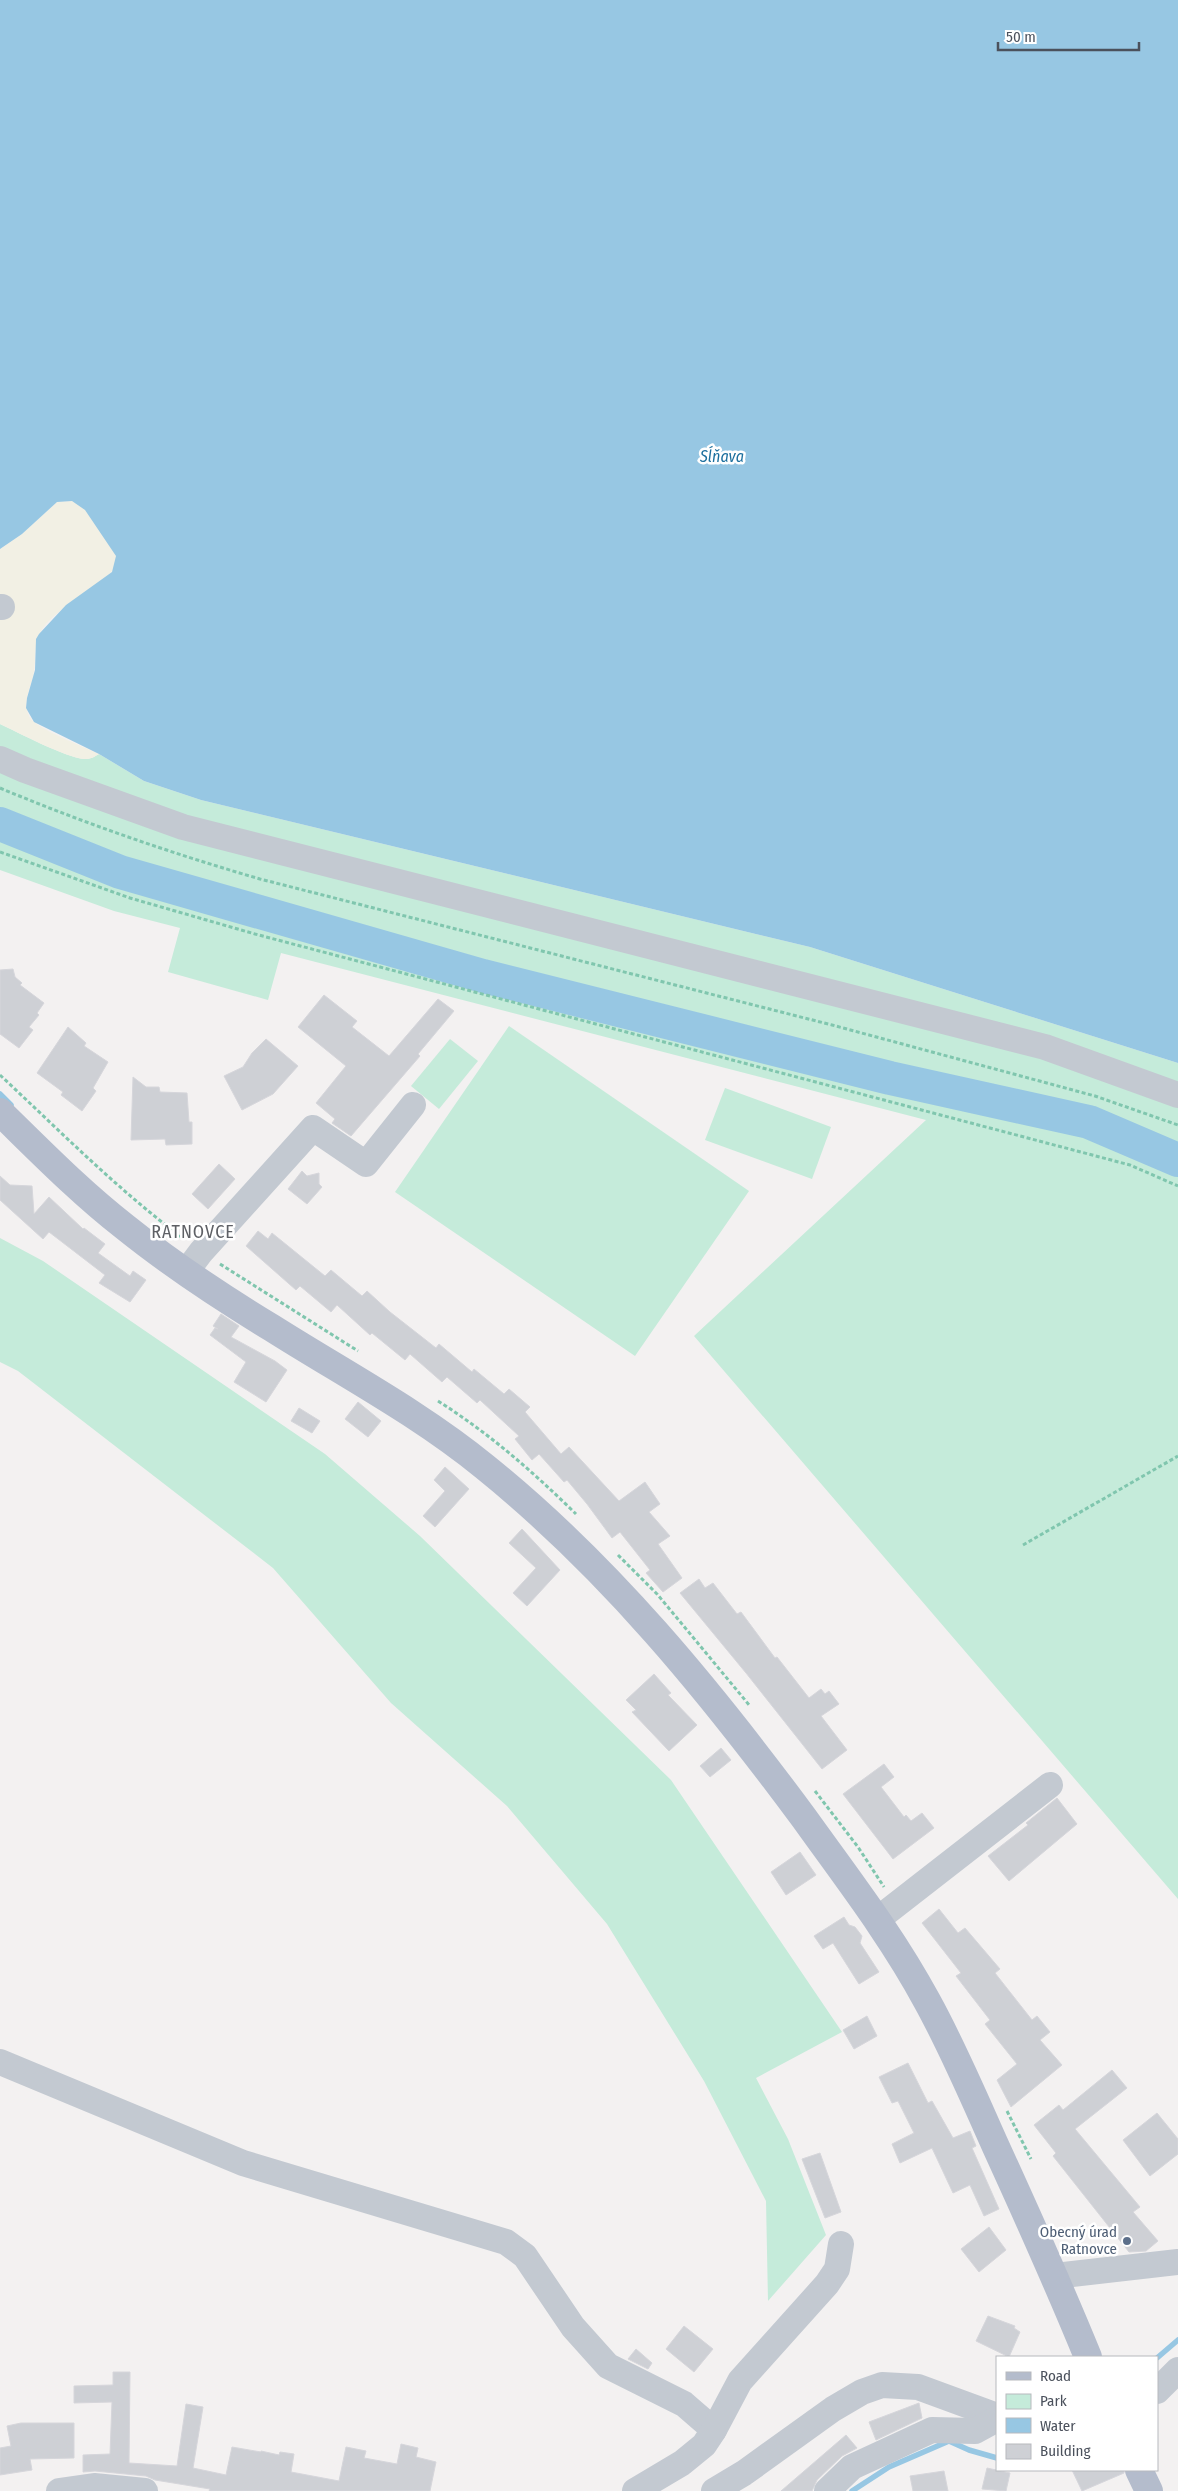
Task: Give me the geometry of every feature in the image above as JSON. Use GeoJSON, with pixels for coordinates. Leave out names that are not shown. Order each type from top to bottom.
{"type":"FeatureCollection","features":[{"type":"Feature","properties":{"kind":"main road"},"geometry":{"type":"LineString","coordinates":[[0,1112],[125,1227],[186,1272],[269,1327],[416,1416],[483,1465],[590,1561],[667,1644],[727,1718],[878,1919],[910,1972],[947,2038],[1055,2276],[1088,2356]]}},
{"type":"Feature","properties":{"kind":"main road"},"geometry":{"type":"LineString","coordinates":[[1139,2471],[1149,2491]]}},
{"type":"Feature","properties":{"kind":"street"},"geometry":{"type":"LineString","coordinates":[[0,759],[25,770],[183,827],[1045,1047],[1178,1095]]}},
{"type":"Feature","properties":{"kind":"street"},"geometry":{"type":"LineString","coordinates":[[186,1272],[201,1252],[313,1128],[366,1164],[413,1105]]}},
{"type":"Feature","properties":{"kind":"street"},"geometry":{"type":"LineString","coordinates":[[878,1919],[1050,1785]]}},
{"type":"Feature","properties":{"kind":"street"},"geometry":{"type":"LineString","coordinates":[[0,2062],[243,2163],[506,2242],[525,2256],[573,2327],[608,2366],[684,2404],[714,2430]]}},
{"type":"Feature","properties":{"kind":"street"},"geometry":{"type":"LineString","coordinates":[[635,2491],[682,2463],[704,2445],[740,2381],[827,2284],[837,2269],[841,2244]]}},
{"type":"Feature","properties":{"kind":"street"},"geometry":{"type":"LineString","coordinates":[[1055,2276],[1178,2262]]}},
{"type":"Feature","properties":{"kind":"street"},"geometry":{"type":"LineString","coordinates":[[1158,2390],[1178,2370]]}},
{"type":"Feature","properties":{"kind":"street"},"geometry":{"type":"LineString","coordinates":[[714,2491],[744,2473],[833,2409],[862,2392],[882,2385],[918,2387],[996,2417]]}},
{"type":"Feature","properties":{"kind":"street"},"geometry":{"type":"LineString","coordinates":[[827,2491],[852,2467],[932,2430],[974,2431],[996,2418]]}},
{"type":"Feature","properties":{"kind":"street"},"geometry":{"type":"LineString","coordinates":[[58,2491],[94,2486],[145,2491]]}},
{"type":"Feature","properties":{"kind":"path"},"geometry":{"type":"LineString","coordinates":[[0,788],[87,824],[170,853],[233,871],[870,1035],[1095,1096],[1178,1125]]}},
{"type":"Feature","properties":{"kind":"path"},"geometry":{"type":"LineString","coordinates":[[0,852],[130,898],[255,934],[1130,1165],[1178,1186]]}},
{"type":"Feature","properties":{"kind":"path"},"geometry":{"type":"LineString","coordinates":[[1023,1545],[1178,1456]]}},
{"type":"Feature","properties":{"kind":"green space"},"geometry":{"type":"Polygon","coordinates":[[[0,724],[76,758],[89,759],[99,754],[144,781],[201,800],[810,947],[1178,1063],[1178,1899],[694,1336],[926,1120],[281,953],[268,1000],[168,972],[180,928],[114,911],[0,870],[0,724]]]}},
{"type":"Feature","properties":{"kind":"green space"},"geometry":{"type":"Polygon","coordinates":[[[509,1026],[749,1191],[635,1356],[395,1192],[509,1026]]]}},
{"type":"Feature","properties":{"kind":"green space"},"geometry":{"type":"Polygon","coordinates":[[[450,1039],[478,1061],[439,1109],[411,1086],[450,1039]]]}},
{"type":"Feature","properties":{"kind":"green space"},"geometry":{"type":"Polygon","coordinates":[[[725,1088],[831,1127],[812,1179],[705,1140],[725,1088]]]}},
{"type":"Feature","properties":{"kind":"green space"},"geometry":{"type":"Polygon","coordinates":[[[0,1238],[43,1261],[325,1454],[420,1536],[671,1780],[842,2032],[756,2078],[788,2139],[826,2235],[768,2301],[766,2201],[704,2081],[607,1924],[507,1806],[391,1703],[273,1568],[18,1371],[0,1362],[0,1238]]]}},
{"type":"Feature","properties":{"kind":"sand"},"geometry":{"type":"Polygon","coordinates":[[[72,501],[86,510],[93,519],[110,544],[117,560],[112,571],[55,615],[45,625],[37,640],[33,674],[27,696],[27,707],[30,718],[40,726],[99,754],[86,759],[76,758],[54,750],[0,724],[0,549],[22,534],[57,502],[72,501]]]}},
{"type":"Feature","properties":{"kind":"water","name":"Sĺňava"},"geometry":{"type":"Polygon","coordinates":[[[0,0],[1178,0],[1178,1063],[810,947],[201,800],[144,781],[99,754],[34,722],[26,708],[35,670],[36,639],[66,605],[112,572],[116,556],[85,510],[72,501],[57,502],[22,534],[0,549],[0,0]]]}},
{"type":"Feature","properties":{"kind":"building"},"geometry":{"type":"Polygon","coordinates":[[[13,969],[15,977],[22,983],[20,985],[44,1003],[37,1013],[39,1015],[29,1027],[33,1030],[19,1048],[0,1034],[0,970],[13,969]]]}},
{"type":"Feature","properties":{"kind":"building"},"geometry":{"type":"Polygon","coordinates":[[[324,995],[357,1021],[352,1027],[389,1056],[438,999],[454,1011],[418,1054],[420,1056],[351,1136],[332,1123],[335,1119],[316,1103],[346,1066],[298,1027],[324,995]]]}},
{"type":"Feature","properties":{"kind":"building"},"geometry":{"type":"Polygon","coordinates":[[[68,1027],[86,1043],[84,1046],[108,1062],[93,1088],[96,1091],[82,1111],[61,1095],[63,1092],[37,1073],[68,1027]]]}},
{"type":"Feature","properties":{"kind":"building"},"geometry":{"type":"Polygon","coordinates":[[[266,1039],[298,1066],[273,1094],[242,1110],[224,1076],[243,1067],[252,1053],[266,1039]]]}},
{"type":"Feature","properties":{"kind":"building"},"geometry":{"type":"Polygon","coordinates":[[[133,1077],[146,1087],[159,1087],[160,1092],[187,1093],[189,1122],[192,1122],[192,1144],[166,1145],[165,1139],[131,1140],[133,1077]]]}},
{"type":"Feature","properties":{"kind":"building"},"geometry":{"type":"Polygon","coordinates":[[[219,1164],[235,1179],[208,1209],[192,1194],[219,1164]]]}},
{"type":"Feature","properties":{"kind":"building"},"geometry":{"type":"Polygon","coordinates":[[[302,1171],[307,1176],[319,1173],[319,1184],[322,1187],[307,1204],[288,1189],[302,1171]]]}},
{"type":"Feature","properties":{"kind":"building"},"geometry":{"type":"Polygon","coordinates":[[[0,1176],[10,1185],[32,1186],[34,1214],[49,1197],[83,1229],[105,1244],[98,1253],[130,1276],[133,1271],[146,1280],[130,1302],[99,1283],[105,1275],[49,1232],[43,1239],[0,1200],[0,1176]]]}},
{"type":"Feature","properties":{"kind":"building"},"geometry":{"type":"Polygon","coordinates":[[[258,1231],[268,1239],[272,1233],[325,1276],[331,1270],[362,1296],[367,1291],[390,1312],[436,1348],[439,1344],[472,1372],[474,1369],[504,1394],[509,1389],[530,1407],[525,1412],[561,1454],[569,1447],[619,1501],[645,1482],[660,1504],[649,1512],[670,1536],[658,1544],[682,1578],[663,1592],[646,1573],[650,1570],[620,1532],[612,1538],[567,1480],[564,1482],[539,1454],[532,1460],[515,1439],[519,1436],[480,1400],[477,1403],[447,1377],[442,1382],[410,1354],[405,1360],[372,1333],[370,1335],[337,1305],[331,1312],[300,1286],[296,1290],[246,1246],[258,1231]]]}},
{"type":"Feature","properties":{"kind":"building"},"geometry":{"type":"Polygon","coordinates":[[[221,1314],[239,1326],[231,1337],[275,1361],[287,1370],[266,1402],[234,1382],[246,1362],[210,1335],[215,1328],[218,1329],[213,1326],[221,1314]]]}},
{"type":"Feature","properties":{"kind":"building"},"geometry":{"type":"Polygon","coordinates":[[[358,1402],[381,1421],[368,1437],[345,1419],[358,1402]]]}},
{"type":"Feature","properties":{"kind":"building"},"geometry":{"type":"Polygon","coordinates":[[[299,1408],[320,1421],[312,1433],[291,1421],[299,1408]]]}},
{"type":"Feature","properties":{"kind":"building"},"geometry":{"type":"Polygon","coordinates":[[[445,1467],[469,1489],[435,1527],[423,1516],[445,1491],[434,1480],[445,1467]]]}},
{"type":"Feature","properties":{"kind":"building"},"geometry":{"type":"Polygon","coordinates":[[[522,1529],[560,1570],[527,1606],[513,1593],[536,1568],[509,1543],[522,1529]]]}},
{"type":"Feature","properties":{"kind":"building"},"geometry":{"type":"Polygon","coordinates":[[[699,1579],[705,1588],[713,1583],[737,1614],[741,1612],[775,1658],[777,1657],[809,1698],[821,1689],[825,1694],[829,1691],[839,1704],[821,1716],[847,1750],[822,1769],[680,1593],[699,1579]]]}},
{"type":"Feature","properties":{"kind":"building"},"geometry":{"type":"Polygon","coordinates":[[[654,1674],[671,1693],[668,1695],[697,1725],[669,1751],[632,1712],[636,1710],[626,1700],[654,1674]]]}},
{"type":"Feature","properties":{"kind":"building"},"geometry":{"type":"Polygon","coordinates":[[[721,1748],[731,1760],[710,1777],[700,1766],[721,1748]]]}},
{"type":"Feature","properties":{"kind":"building"},"geometry":{"type":"Polygon","coordinates":[[[884,1764],[894,1777],[881,1787],[904,1817],[906,1815],[911,1821],[922,1813],[934,1828],[893,1859],[843,1794],[884,1764]]]}},
{"type":"Feature","properties":{"kind":"building"},"geometry":{"type":"Polygon","coordinates":[[[1057,1798],[1077,1824],[1009,1881],[988,1856],[1028,1825],[1026,1823],[1057,1798]]]}},
{"type":"Feature","properties":{"kind":"building"},"geometry":{"type":"Polygon","coordinates":[[[800,1852],[816,1875],[786,1895],[771,1872],[800,1852]]]}},
{"type":"Feature","properties":{"kind":"building"},"geometry":{"type":"Polygon","coordinates":[[[939,1909],[958,1933],[965,1928],[1000,1969],[995,1973],[1032,2020],[1037,2016],[1050,2032],[1040,2040],[1062,2065],[1011,2107],[997,2080],[1017,2064],[985,2024],[990,2020],[956,1976],[961,1973],[922,1923],[939,1909]]]}},
{"type":"Feature","properties":{"kind":"building"},"geometry":{"type":"Polygon","coordinates":[[[844,1917],[849,1925],[855,1927],[862,1936],[860,1943],[879,1972],[859,1984],[833,1943],[823,1949],[814,1936],[844,1917]]]}},
{"type":"Feature","properties":{"kind":"building"},"geometry":{"type":"Polygon","coordinates":[[[867,2016],[877,2036],[854,2049],[843,2030],[867,2016]]]}},
{"type":"Feature","properties":{"kind":"building"},"geometry":{"type":"Polygon","coordinates":[[[908,2063],[928,2103],[932,2101],[953,2138],[970,2131],[976,2146],[972,2148],[999,2209],[984,2216],[970,2185],[953,2193],[932,2148],[900,2163],[892,2144],[914,2133],[898,2101],[892,2103],[879,2077],[908,2063]]]}},
{"type":"Feature","properties":{"kind":"building"},"geometry":{"type":"Polygon","coordinates":[[[1112,2070],[1127,2088],[1075,2129],[1140,2207],[1133,2212],[1158,2241],[1146,2251],[1129,2252],[1053,2156],[1056,2153],[1034,2125],[1059,2105],[1063,2110],[1112,2070]]]}},
{"type":"Feature","properties":{"kind":"building"},"geometry":{"type":"Polygon","coordinates":[[[1157,2113],[1178,2139],[1178,2154],[1150,2176],[1123,2140],[1157,2113]]]}},
{"type":"Feature","properties":{"kind":"building"},"geometry":{"type":"Polygon","coordinates":[[[820,2153],[841,2212],[825,2218],[802,2159],[820,2153]]]}},
{"type":"Feature","properties":{"kind":"building"},"geometry":{"type":"Polygon","coordinates":[[[989,2227],[1006,2250],[979,2272],[961,2249],[989,2227]]]}},
{"type":"Feature","properties":{"kind":"building"},"geometry":{"type":"Polygon","coordinates":[[[988,2316],[1015,2326],[1014,2328],[1020,2332],[1009,2356],[976,2341],[988,2316]]]}},
{"type":"Feature","properties":{"kind":"building"},"geometry":{"type":"Polygon","coordinates":[[[684,2326],[713,2349],[694,2372],[666,2349],[684,2326]]]}},
{"type":"Feature","properties":{"kind":"building"},"geometry":{"type":"Polygon","coordinates":[[[636,2349],[652,2363],[648,2369],[628,2359],[636,2349]]]}},
{"type":"Feature","properties":{"kind":"building"},"geometry":{"type":"Polygon","coordinates":[[[113,2372],[130,2372],[129,2463],[177,2466],[186,2404],[203,2407],[193,2468],[226,2475],[232,2447],[279,2455],[280,2452],[294,2454],[291,2472],[339,2481],[346,2447],[366,2451],[364,2458],[397,2464],[401,2444],[418,2448],[416,2457],[436,2462],[430,2491],[209,2491],[210,2489],[155,2480],[146,2476],[95,2471],[83,2472],[83,2455],[110,2454],[112,2402],[74,2403],[74,2386],[113,2385],[113,2372]]]}},
{"type":"Feature","properties":{"kind":"building"},"geometry":{"type":"Polygon","coordinates":[[[919,2403],[922,2418],[876,2440],[869,2422],[919,2403]]]}},
{"type":"Feature","properties":{"kind":"building"},"geometry":{"type":"Polygon","coordinates":[[[21,2423],[74,2423],[74,2458],[30,2459],[32,2470],[0,2475],[0,2448],[11,2446],[7,2426],[21,2423]]]}},
{"type":"Feature","properties":{"kind":"building"},"geometry":{"type":"Polygon","coordinates":[[[846,2435],[857,2448],[842,2456],[817,2480],[812,2491],[781,2491],[846,2435]]]}},
{"type":"Feature","properties":{"kind":"building"},"geometry":{"type":"Polygon","coordinates":[[[987,2468],[1010,2473],[1006,2491],[982,2489],[987,2468]]]}},
{"type":"Feature","properties":{"kind":"building"},"geometry":{"type":"Polygon","coordinates":[[[944,2471],[948,2491],[913,2491],[910,2476],[944,2471]]]}},
{"type":"Feature","properties":{"kind":"building"},"geometry":{"type":"Polygon","coordinates":[[[1072,2471],[1124,2471],[1124,2473],[1082,2491],[1072,2471]]]}},
{"type":"Feature","properties":{"kind":"waterway"},"geometry":{"type":"LineString","coordinates":[[0,824],[120,872],[483,976],[890,1078],[1089,1122],[1178,1160]]}},
{"type":"Feature","properties":{"kind":"waterway"},"geometry":{"type":"LineString","coordinates":[[0,1094],[11,1105]]}},
{"type":"Feature","properties":{"kind":"waterway"},"geometry":{"type":"LineString","coordinates":[[1158,2357],[1178,2340]]}},
{"type":"Feature","properties":{"kind":"waterway"},"geometry":{"type":"LineString","coordinates":[[852,2491],[889,2467],[949,2441],[969,2450],[996,2458]]}},
{"type":"Feature","properties":{"kind":"place","name":"Obecný úrad Ratnovce"},"geometry":{"type":"Point","coordinates":[1127,2241]}},
{"type":"Feature","properties":{"kind":"district","name":"RATNOVCE"},"geometry":{"type":"Point","coordinates":[193,1232]}}]}
